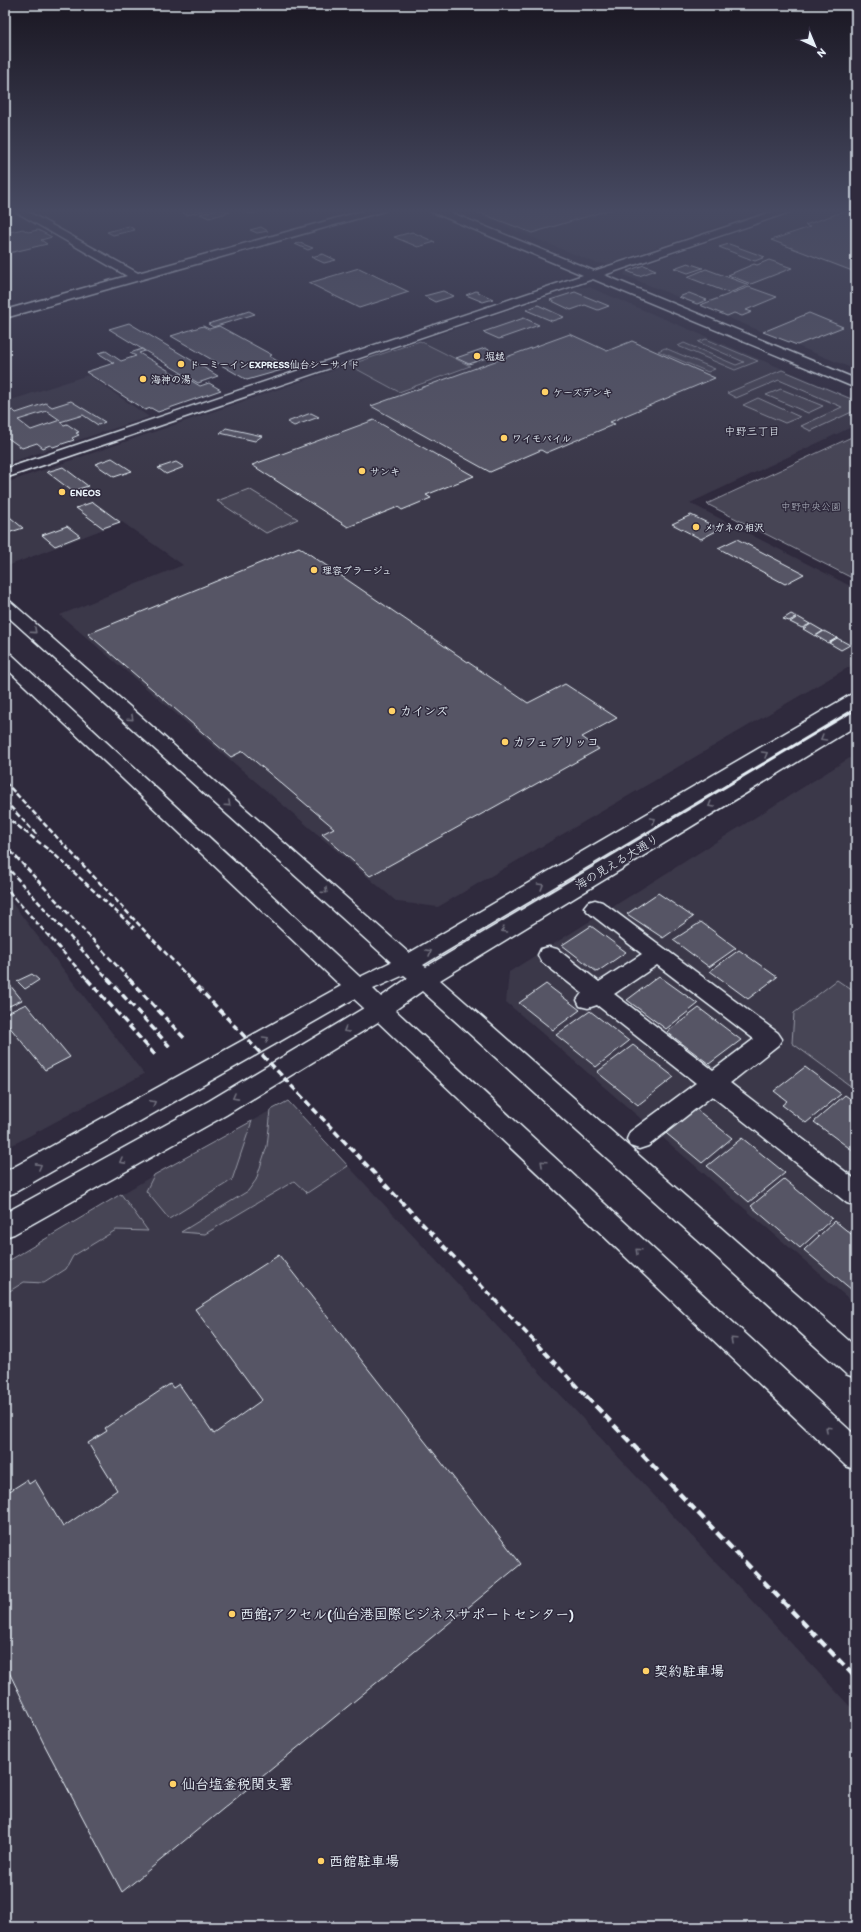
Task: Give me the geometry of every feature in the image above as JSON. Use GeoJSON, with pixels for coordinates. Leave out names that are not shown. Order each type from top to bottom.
{"type":"FeatureCollection","features":[{"type":"Feature","properties":{"kind":"street"},"geometry":{"type":"LineString","coordinates":[[5,314],[58,299]]}},
{"type":"Feature","properties":{"kind":"street"},"geometry":{"type":"LineString","coordinates":[[5,474],[522,299]]}},
{"type":"Feature","properties":{"kind":"street"},"geometry":{"type":"LineString","coordinates":[[652,299],[856,384]]}},
{"type":"Feature","properties":{"kind":"street"},"geometry":{"type":"LineString","coordinates":[[5,605],[856,1365]]}},
{"type":"Feature","properties":{"kind":"street"},"geometry":{"type":"LineString","coordinates":[[5,658],[856,1456]]}},
{"type":"Feature","properties":{"kind":"street"},"geometry":{"type":"LineString","coordinates":[[5,1185],[356,988],[407,964],[856,699]]}},
{"type":"Feature","properties":{"kind":"street","name":"海の見える大通り"},"geometry":{"type":"LineString","coordinates":[[5,1226],[250,1088],[380,1010],[424,979],[856,718]]}},
{"type":"Feature","properties":{"kind":"street"},"geometry":{"type":"LineString","coordinates":[[595,907],[770,1039],[638,1139]]}},
{"type":"Feature","properties":{"kind":"street"},"geometry":{"type":"LineString","coordinates":[[593,996],[658,954]]}},
{"type":"Feature","properties":{"kind":"street"},"geometry":{"type":"LineString","coordinates":[[549,955],[593,996],[713,1082],[856,1195]]}},
{"type":"Feature","properties":{"kind":"shaded area"},"geometry":{"type":"Polygon","coordinates":[[[542,299],[618,299],[856,400],[856,425],[690,503],[856,589],[856,663],[438,907],[397,902],[60,615],[183,565],[122,522],[5,567],[5,483],[349,365],[399,392],[470,366],[420,341],[542,299]]]}},
{"type":"Feature","properties":{"kind":"shaded area"},"geometry":{"type":"Polygon","coordinates":[[[683,299],[856,299],[856,370],[683,299]]]}},
{"type":"Feature","properties":{"kind":"shaded area"},"geometry":{"type":"Polygon","coordinates":[[[88,375],[149,417],[5,464],[5,402],[88,375]]]}},
{"type":"Feature","properties":{"kind":"shaded area"},"geometry":{"type":"Polygon","coordinates":[[[856,754],[856,1305],[506,1002],[509,972],[856,754]]]}},
{"type":"Feature","properties":{"kind":"shaded area"},"geometry":{"type":"Polygon","coordinates":[[[5,894],[144,1074],[5,1149],[5,894]]]}},
{"type":"Feature","properties":{"kind":"shaded area"},"geometry":{"type":"Polygon","coordinates":[[[288,1101],[856,1713],[856,1927],[5,1927],[5,1263],[154,1175],[288,1101]]]}},
{"type":"Feature","properties":{"kind":"green space"},"geometry":{"type":"Polygon","coordinates":[[[706,339],[758,361],[735,370],[678,346],[684,343],[736,365],[744,362],[698,342],[706,339]]]}},
{"type":"Feature","properties":{"kind":"green space"},"geometry":{"type":"Polygon","coordinates":[[[420,341],[470,366],[399,392],[349,365],[420,341]]]}},
{"type":"Feature","properties":{"kind":"green space"},"geometry":{"type":"Polygon","coordinates":[[[665,348],[715,369],[708,372],[658,351],[665,348]]]}},
{"type":"Feature","properties":{"kind":"green space"},"geometry":{"type":"Polygon","coordinates":[[[782,370],[856,401],[856,410],[811,431],[801,426],[842,407],[779,380],[736,398],[727,393],[782,370]]]}},
{"type":"Feature","properties":{"kind":"green space"},"geometry":{"type":"Polygon","coordinates":[[[781,389],[823,406],[808,413],[766,395],[781,389]]]}},
{"type":"Feature","properties":{"kind":"green space"},"geometry":{"type":"Polygon","coordinates":[[[758,398],[800,417],[785,423],[743,405],[758,398]]]}},
{"type":"Feature","properties":{"kind":"green space","name":"中野中央公園"},"geometry":{"type":"Polygon","coordinates":[[[856,435],[856,580],[707,504],[713,501],[856,435]]]}},
{"type":"Feature","properties":{"kind":"green space"},"geometry":{"type":"Polygon","coordinates":[[[249,489],[298,519],[266,533],[217,501],[249,489]]]}},
{"type":"Feature","properties":{"kind":"green space"},"geometry":{"type":"Polygon","coordinates":[[[837,980],[856,993],[856,1090],[792,1043],[794,1013],[837,980]]]}},
{"type":"Feature","properties":{"kind":"green space"},"geometry":{"type":"Polygon","coordinates":[[[288,1101],[348,1166],[307,1193],[294,1181],[205,1234],[181,1232],[248,1191],[256,1180],[267,1146],[271,1110],[288,1101]]]}},
{"type":"Feature","properties":{"kind":"green space"},"geometry":{"type":"Polygon","coordinates":[[[252,1121],[232,1180],[169,1219],[146,1191],[154,1175],[252,1121]]]}},
{"type":"Feature","properties":{"kind":"green space"},"geometry":{"type":"Polygon","coordinates":[[[121,1194],[148,1231],[116,1230],[73,1256],[66,1269],[44,1283],[24,1282],[5,1294],[5,1263],[121,1194]]]}},
{"type":"Feature","properties":{"kind":"building"},"geometry":{"type":"Polygon","coordinates":[[[341,299],[387,299],[359,308],[341,299]]]}},
{"type":"Feature","properties":{"kind":"building"},"geometry":{"type":"Polygon","coordinates":[[[430,299],[444,299],[435,302],[430,299]]]}},
{"type":"Feature","properties":{"kind":"building"},"geometry":{"type":"Polygon","coordinates":[[[476,299],[492,299],[483,302],[476,299]]]}},
{"type":"Feature","properties":{"kind":"building"},"geometry":{"type":"Polygon","coordinates":[[[592,299],[609,306],[598,310],[585,305],[571,310],[550,300],[592,299]]]}},
{"type":"Feature","properties":{"kind":"building"},"geometry":{"type":"Polygon","coordinates":[[[685,299],[707,300],[697,304],[685,299]]]}},
{"type":"Feature","properties":{"kind":"building"},"geometry":{"type":"Polygon","coordinates":[[[716,299],[772,299],[746,310],[752,312],[742,316],[734,313],[727,316],[700,305],[716,299]]]}},
{"type":"Feature","properties":{"kind":"building"},"geometry":{"type":"Polygon","coordinates":[[[538,305],[564,317],[552,321],[526,310],[538,305]]]}},
{"type":"Feature","properties":{"kind":"building"},"geometry":{"type":"Polygon","coordinates":[[[249,311],[255,314],[213,327],[208,324],[249,311]]]}},
{"type":"Feature","properties":{"kind":"building"},"geometry":{"type":"Polygon","coordinates":[[[809,313],[843,327],[797,345],[763,332],[809,313]]]}},
{"type":"Feature","properties":{"kind":"building"},"geometry":{"type":"Polygon","coordinates":[[[524,318],[539,325],[499,339],[483,332],[524,318]]]}},
{"type":"Feature","properties":{"kind":"building","name":"ドーミーインEXPRESS仙台シーサイド"},"geometry":{"type":"Polygon","coordinates":[[[129,323],[218,376],[198,383],[109,329],[129,323]]]}},
{"type":"Feature","properties":{"kind":"building"},"geometry":{"type":"Polygon","coordinates":[[[203,326],[209,329],[219,326],[272,355],[269,356],[289,368],[247,380],[171,336],[203,326]]]}},
{"type":"Feature","properties":{"kind":"building","name":"ケーズデンキ"},"geometry":{"type":"Polygon","coordinates":[[[570,334],[607,351],[632,341],[715,378],[610,422],[615,424],[546,453],[541,450],[490,472],[371,406],[570,334]]]}},
{"type":"Feature","properties":{"kind":"building","name":"堀越"},"geometry":{"type":"Polygon","coordinates":[[[485,348],[498,354],[469,364],[456,358],[485,348]]]}},
{"type":"Feature","properties":{"kind":"building","name":"海神の湯"},"geometry":{"type":"Polygon","coordinates":[[[142,349],[145,351],[139,353],[176,375],[180,374],[200,386],[209,383],[221,390],[158,412],[151,408],[145,410],[86,372],[114,363],[98,353],[106,351],[121,361],[136,356],[130,353],[142,349]]]}},
{"type":"Feature","properties":{"kind":"building"},"geometry":{"type":"Polygon","coordinates":[[[71,401],[105,422],[98,425],[83,415],[60,422],[64,425],[67,424],[79,432],[76,433],[79,435],[72,438],[74,440],[53,447],[50,445],[43,448],[37,443],[22,448],[5,436],[5,411],[7,412],[13,410],[16,413],[46,403],[52,407],[71,401]],[[47,411],[18,420],[31,430],[60,420],[47,411]]]}},
{"type":"Feature","properties":{"kind":"building"},"geometry":{"type":"Polygon","coordinates":[[[311,413],[319,417],[294,426],[287,422],[311,413]]]}},
{"type":"Feature","properties":{"kind":"building","name":"サンキ"},"geometry":{"type":"Polygon","coordinates":[[[374,420],[474,476],[426,495],[431,498],[402,510],[398,507],[348,527],[252,465],[374,420]]]}},
{"type":"Feature","properties":{"kind":"building"},"geometry":{"type":"Polygon","coordinates":[[[226,428],[262,436],[255,441],[220,433],[226,428]]]}},
{"type":"Feature","properties":{"kind":"building"},"geometry":{"type":"Polygon","coordinates":[[[112,458],[132,471],[114,477],[95,464],[112,458]]]}},
{"type":"Feature","properties":{"kind":"building"},"geometry":{"type":"Polygon","coordinates":[[[176,462],[184,467],[166,474],[158,468],[176,462]]]}},
{"type":"Feature","properties":{"kind":"building"},"geometry":{"type":"Polygon","coordinates":[[[63,467],[88,486],[72,491],[47,472],[63,467]]]}},
{"type":"Feature","properties":{"kind":"building"},"geometry":{"type":"Polygon","coordinates":[[[93,502],[120,522],[103,528],[76,508],[93,502]]]}},
{"type":"Feature","properties":{"kind":"building"},"geometry":{"type":"Polygon","coordinates":[[[5,513],[23,528],[5,534],[5,513]]]}},
{"type":"Feature","properties":{"kind":"building","name":"メガネの相沢"},"geometry":{"type":"Polygon","coordinates":[[[691,515],[720,529],[701,539],[672,524],[691,515]]]}},
{"type":"Feature","properties":{"kind":"building"},"geometry":{"type":"Polygon","coordinates":[[[67,526],[80,536],[55,546],[42,535],[67,526]]]}},
{"type":"Feature","properties":{"kind":"building"},"geometry":{"type":"Polygon","coordinates":[[[737,539],[804,574],[785,584],[718,548],[737,539]]]}},
{"type":"Feature","properties":{"kind":"building","name":"カインズ"},"geometry":{"type":"Polygon","coordinates":[[[299,547],[528,703],[565,684],[617,718],[582,737],[599,749],[370,876],[322,834],[334,828],[243,751],[231,757],[88,634],[299,547]]]}},
{"type":"Feature","properties":{"kind":"building"},"geometry":{"type":"Polygon","coordinates":[[[791,614],[797,617],[789,621],[783,619],[791,614]]]}},
{"type":"Feature","properties":{"kind":"building"},"geometry":{"type":"Polygon","coordinates":[[[798,617],[810,624],[802,628],[790,622],[798,617]]]}},
{"type":"Feature","properties":{"kind":"building"},"geometry":{"type":"Polygon","coordinates":[[[811,624],[823,631],[815,636],[803,629],[811,624]]]}},
{"type":"Feature","properties":{"kind":"building"},"geometry":{"type":"Polygon","coordinates":[[[824,631],[837,638],[828,643],[816,636],[824,631]]]}},
{"type":"Feature","properties":{"kind":"building"},"geometry":{"type":"Polygon","coordinates":[[[837,638],[850,645],[841,650],[829,643],[837,638]]]}},
{"type":"Feature","properties":{"kind":"building"},"geometry":{"type":"Polygon","coordinates":[[[658,893],[693,917],[663,938],[627,914],[658,893]]]}},
{"type":"Feature","properties":{"kind":"building"},"geometry":{"type":"Polygon","coordinates":[[[701,922],[736,948],[709,967],[673,940],[701,922]]]}},
{"type":"Feature","properties":{"kind":"building"},"geometry":{"type":"Polygon","coordinates":[[[591,926],[626,952],[597,972],[562,945],[591,926]]]}},
{"type":"Feature","properties":{"kind":"building"},"geometry":{"type":"Polygon","coordinates":[[[739,950],[777,977],[748,999],[710,971],[739,950]]]}},
{"type":"Feature","properties":{"kind":"building"},"geometry":{"type":"Polygon","coordinates":[[[32,974],[39,980],[25,989],[17,981],[32,974]]]}},
{"type":"Feature","properties":{"kind":"building"},"geometry":{"type":"Polygon","coordinates":[[[659,976],[698,1004],[666,1029],[627,1000],[659,976]]]}},
{"type":"Feature","properties":{"kind":"building"},"geometry":{"type":"Polygon","coordinates":[[[5,979],[22,1000],[5,1008],[5,979]]]}},
{"type":"Feature","properties":{"kind":"building"},"geometry":{"type":"Polygon","coordinates":[[[546,984],[580,1010],[553,1030],[519,1003],[546,984]]]}},
{"type":"Feature","properties":{"kind":"building"},"geometry":{"type":"Polygon","coordinates":[[[26,1004],[70,1057],[45,1070],[8,1025],[5,1026],[5,1014],[26,1004]]]}},
{"type":"Feature","properties":{"kind":"building"},"geometry":{"type":"Polygon","coordinates":[[[699,1008],[741,1040],[709,1064],[667,1032],[699,1008]]]}},
{"type":"Feature","properties":{"kind":"building"},"geometry":{"type":"Polygon","coordinates":[[[590,1011],[629,1041],[596,1067],[556,1035],[590,1011]]]}},
{"type":"Feature","properties":{"kind":"building"},"geometry":{"type":"Polygon","coordinates":[[[633,1045],[674,1077],[638,1105],[597,1072],[633,1045]]]}},
{"type":"Feature","properties":{"kind":"building"},"geometry":{"type":"Polygon","coordinates":[[[805,1067],[841,1094],[806,1123],[782,1105],[787,1101],[774,1091],[805,1067]]]}},
{"type":"Feature","properties":{"kind":"building"},"geometry":{"type":"Polygon","coordinates":[[[845,1095],[856,1103],[856,1153],[814,1122],[845,1095]]]}},
{"type":"Feature","properties":{"kind":"building"},"geometry":{"type":"Polygon","coordinates":[[[691,1105],[732,1138],[702,1163],[661,1129],[691,1105]]]}},
{"type":"Feature","properties":{"kind":"building"},"geometry":{"type":"Polygon","coordinates":[[[742,1138],[785,1173],[749,1202],[707,1166],[742,1138]]]}},
{"type":"Feature","properties":{"kind":"building"},"geometry":{"type":"Polygon","coordinates":[[[784,1179],[832,1219],[800,1248],[751,1206],[784,1179]]]}},
{"type":"Feature","properties":{"kind":"building"},"geometry":{"type":"Polygon","coordinates":[[[835,1221],[856,1238],[856,1287],[852,1290],[804,1250],[835,1221]]]}},
{"type":"Feature","properties":{"kind":"building","name":"西館;アクセル(仙台港国際ビジネスサポートセンター)"},"geometry":{"type":"Polygon","coordinates":[[[279,1255],[521,1564],[122,1892],[44,1744],[5,1664],[5,1494],[27,1480],[29,1484],[35,1480],[63,1527],[117,1490],[88,1443],[107,1431],[105,1428],[170,1384],[173,1388],[179,1384],[214,1434],[262,1400],[195,1309],[279,1255]]]}},
{"type":"Feature","properties":{"kind":"railway"},"geometry":{"type":"LineString","coordinates":[[5,782],[191,980]]}},
{"type":"Feature","properties":{"kind":"railway"},"geometry":{"type":"LineString","coordinates":[[5,801],[38,836]]}},
{"type":"Feature","properties":{"kind":"railway"},"geometry":{"type":"LineString","coordinates":[[5,816],[54,854],[134,928]]}},
{"type":"Feature","properties":{"kind":"railway"},"geometry":{"type":"LineString","coordinates":[[5,845],[130,980]]}},
{"type":"Feature","properties":{"kind":"railway"},"geometry":{"type":"LineString","coordinates":[[5,865],[109,980]]}},
{"type":"Feature","properties":{"kind":"railway"},"geometry":{"type":"LineString","coordinates":[[5,884],[11,894],[88,980]]}},
{"type":"Feature","properties":{"kind":"railway"},"geometry":{"type":"LineString","coordinates":[[87,979],[156,1056]]}},
{"type":"Feature","properties":{"kind":"railway"},"geometry":{"type":"LineString","coordinates":[[108,979],[171,1048]]}},
{"type":"Feature","properties":{"kind":"railway"},"geometry":{"type":"LineString","coordinates":[[129,979],[186,1040]]}},
{"type":"Feature","properties":{"kind":"railway"},"geometry":{"type":"LineString","coordinates":[[190,979],[587,1397]]}},
{"type":"Feature","properties":{"kind":"railway"},"geometry":{"type":"LineString","coordinates":[[586,1396],[856,1678]]}},
{"type":"Feature","properties":{"kind":"place","name":"堀越"},"geometry":{"type":"Point","coordinates":[477,356]}},
{"type":"Feature","properties":{"kind":"place","name":"ドーミーインEXPRESS仙台シーサイド"},"geometry":{"type":"Point","coordinates":[181,364]}},
{"type":"Feature","properties":{"kind":"place","name":"海神の湯"},"geometry":{"type":"Point","coordinates":[143,379]}},
{"type":"Feature","properties":{"kind":"place","name":"ケーズデンキ"},"geometry":{"type":"Point","coordinates":[545,392]}},
{"type":"Feature","properties":{"kind":"place","name":"ワイモバイル"},"geometry":{"type":"Point","coordinates":[504,438]}},
{"type":"Feature","properties":{"kind":"place","name":"サンキ"},"geometry":{"type":"Point","coordinates":[362,471]}},
{"type":"Feature","properties":{"kind":"place","name":"ENEOS"},"geometry":{"type":"Point","coordinates":[62,492]}},
{"type":"Feature","properties":{"kind":"place","name":"メガネの相沢"},"geometry":{"type":"Point","coordinates":[696,527]}},
{"type":"Feature","properties":{"kind":"place","name":"理容ブラージュ"},"geometry":{"type":"Point","coordinates":[314,570]}},
{"type":"Feature","properties":{"kind":"place","name":"カインズ"},"geometry":{"type":"Point","coordinates":[392,711]}},
{"type":"Feature","properties":{"kind":"place","name":"カフェ ブリッコ"},"geometry":{"type":"Point","coordinates":[505,742]}},
{"type":"Feature","properties":{"kind":"place","name":"西館;アクセル(仙台港国際ビジネスサポートセンター)"},"geometry":{"type":"Point","coordinates":[232,1614]}},
{"type":"Feature","properties":{"kind":"place","name":"契約駐車場"},"geometry":{"type":"Point","coordinates":[646,1671]}},
{"type":"Feature","properties":{"kind":"place","name":"仙台塩釜税関支署"},"geometry":{"type":"Point","coordinates":[173,1784]}},
{"type":"Feature","properties":{"kind":"place","name":"西館駐車場"},"geometry":{"type":"Point","coordinates":[321,1861]}},
{"type":"Feature","properties":{"kind":"district","name":"中野三丁目"},"geometry":{"type":"Point","coordinates":[752,431]}}]}
